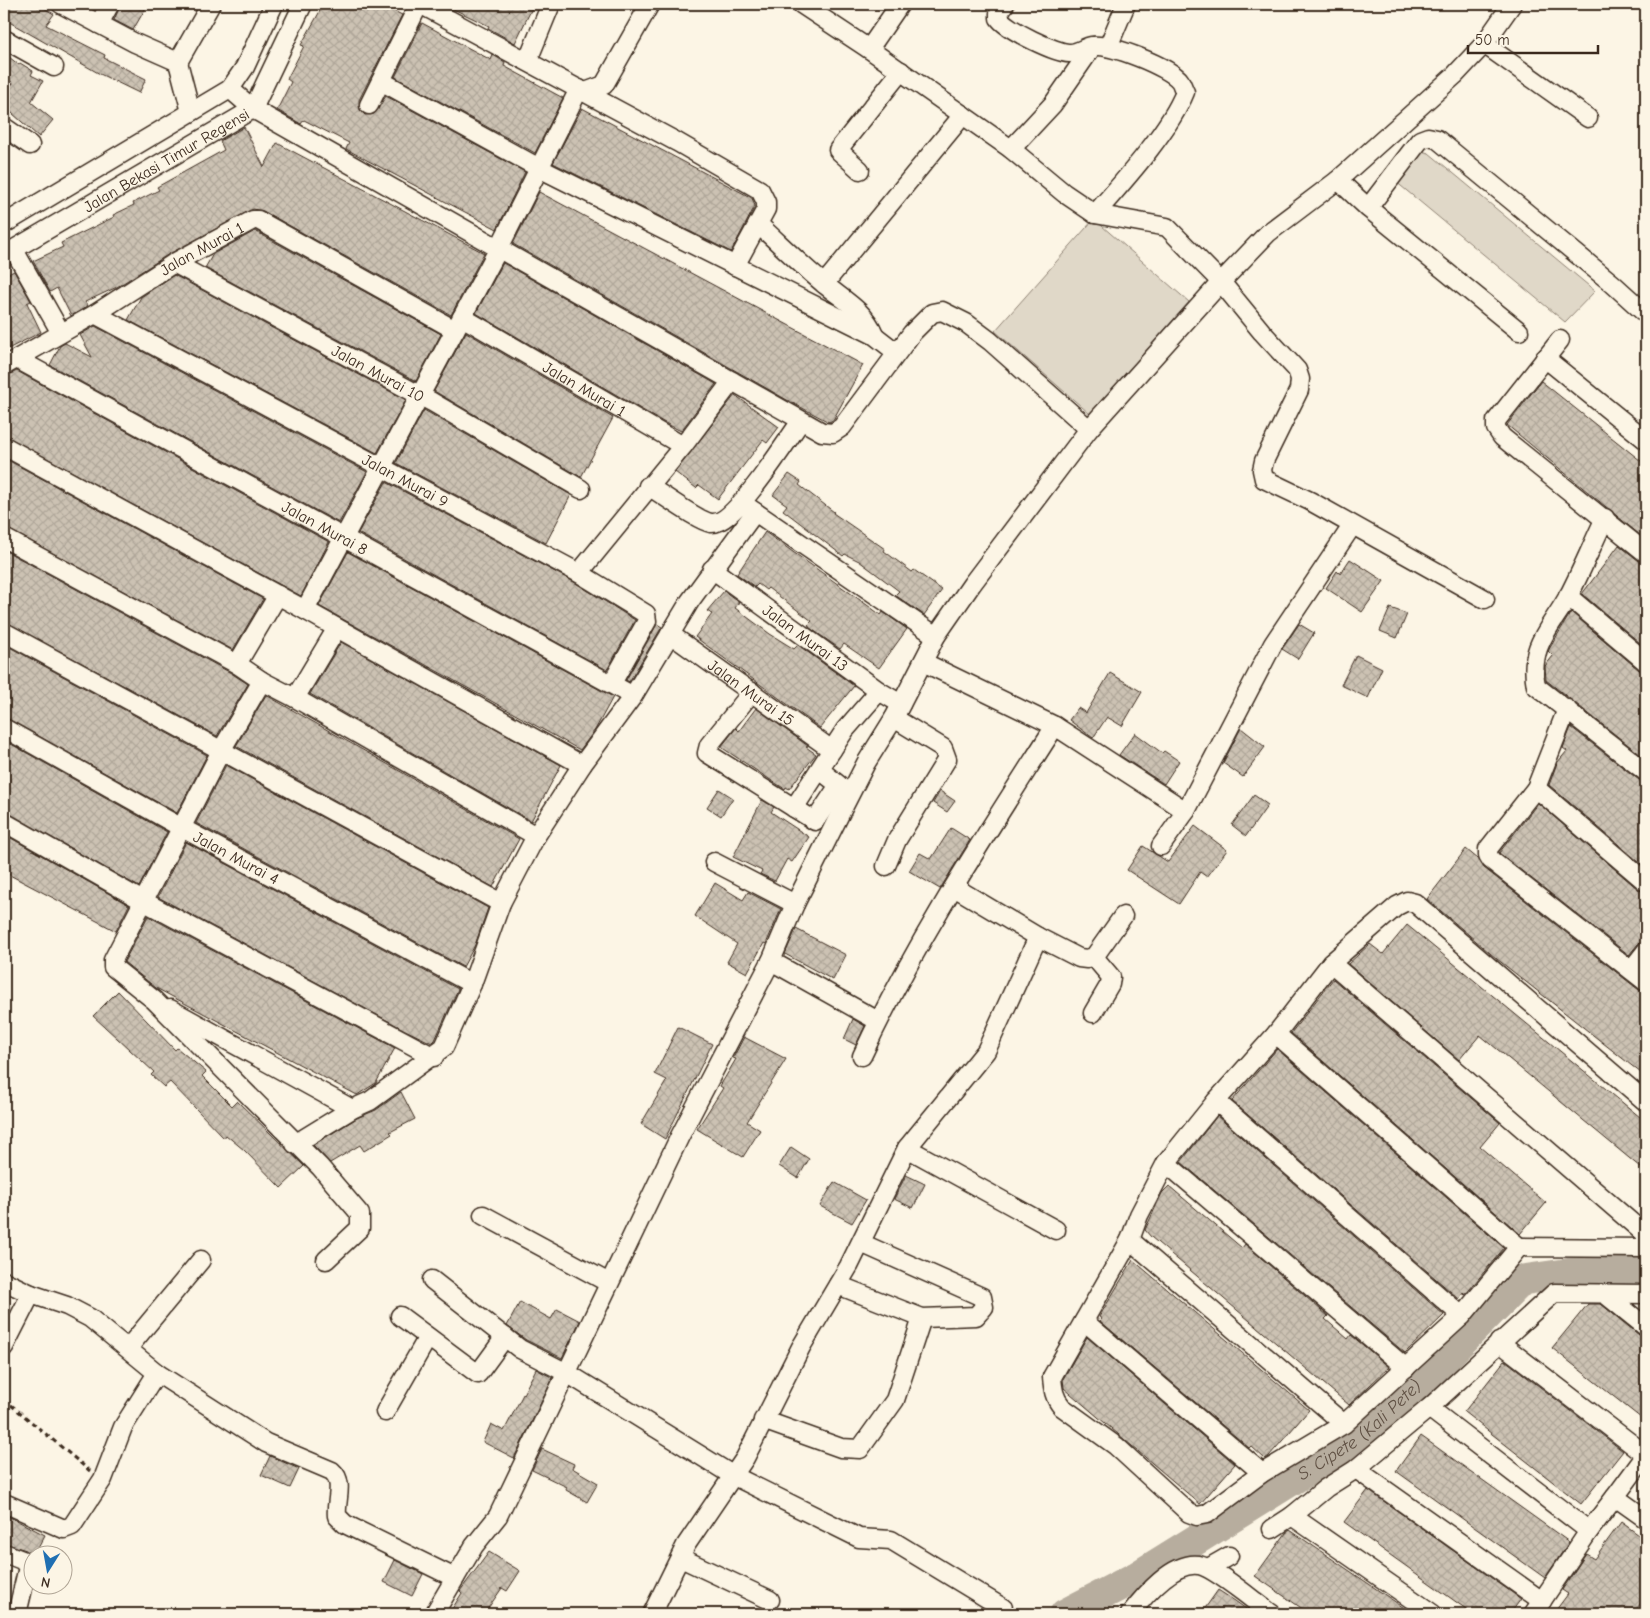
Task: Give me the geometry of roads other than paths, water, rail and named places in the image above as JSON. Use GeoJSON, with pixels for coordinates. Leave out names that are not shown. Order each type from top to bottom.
{"type":"FeatureCollection","features":[{"type":"Feature","properties":{"kind":"street"},"geometry":{"type":"LineString","coordinates":[[61,4],[135,43],[178,62]]}},
{"type":"Feature","properties":{"kind":"street"},"geometry":{"type":"LineString","coordinates":[[99,24],[110,4]]}},
{"type":"Feature","properties":{"kind":"street"},"geometry":{"type":"LineString","coordinates":[[191,112],[178,62],[211,4]]}},
{"type":"Feature","properties":{"kind":"street","name":"Jalan Bekasi Timur Regensi"},"geometry":{"type":"LineString","coordinates":[[4,224],[230,89],[245,67],[274,4]]}},
{"type":"Feature","properties":{"kind":"street","name":"Jalan Bekasi Timur Regensi"},"geometry":{"type":"LineString","coordinates":[[9,252],[254,110],[303,4]]}},
{"type":"Feature","properties":{"kind":"street"},"geometry":{"type":"LineString","coordinates":[[369,106],[420,4],[528,60],[760,190],[766,209],[735,266]]}},
{"type":"Feature","properties":{"kind":"street"},"geometry":{"type":"LineString","coordinates":[[528,60],[552,4]]}},
{"type":"Feature","properties":{"kind":"street"},"geometry":{"type":"LineString","coordinates":[[582,90],[604,86],[650,4]]}},
{"type":"Feature","properties":{"kind":"street"},"geometry":{"type":"LineString","coordinates":[[801,4],[869,48],[1011,149],[1064,193],[1095,214],[1167,227],[1221,282],[1262,332],[1297,370],[1300,379],[1299,390],[1264,461],[1262,470],[1264,479],[1310,501],[1485,599]]}},
{"type":"Feature","properties":{"kind":"street"},"geometry":{"type":"LineString","coordinates":[[869,48],[900,4]]}},
{"type":"Feature","properties":{"kind":"street"},"geometry":{"type":"LineString","coordinates":[[1005,4],[999,13],[1002,22],[1045,45],[1070,54],[1101,46],[1159,67],[1180,81],[1185,92],[1180,104],[1146,152],[1095,214]]}},
{"type":"Feature","properties":{"kind":"street"},"geometry":{"type":"LineString","coordinates":[[1011,149],[1053,104],[1101,46],[1126,4]]}},
{"type":"Feature","properties":{"kind":"street"},"geometry":{"type":"LineString","coordinates":[[438,1613],[454,1578],[474,1546],[498,1516],[680,1136],[771,961],[795,904],[866,763],[897,711],[936,636],[977,576],[1089,429],[1221,282],[1268,234],[1338,180],[1402,124],[1484,44],[1512,4]]}},
{"type":"Feature","properties":{"kind":"street"},"geometry":{"type":"LineString","coordinates":[[4,39],[54,67]]}},
{"type":"Feature","properties":{"kind":"street"},"geometry":{"type":"LineString","coordinates":[[1484,44],[1588,118]]}},
{"type":"Feature","properties":{"kind":"street"},"geometry":{"type":"LineString","coordinates":[[860,170],[838,150],[901,71]]}},
{"type":"Feature","properties":{"kind":"street"},"geometry":{"type":"LineString","coordinates":[[381,81],[539,168],[874,335],[896,352]]}},
{"type":"Feature","properties":{"kind":"street"},"geometry":{"type":"LineString","coordinates":[[230,89],[254,110],[822,432],[833,433],[842,427],[896,352],[932,313],[942,311],[952,315],[990,341],[1089,429]]}},
{"type":"Feature","properties":{"kind":"street"},"geometry":{"type":"LineString","coordinates":[[305,610],[582,90]]}},
{"type":"Feature","properties":{"kind":"street"},"geometry":{"type":"LineString","coordinates":[[824,284],[963,115]]}},
{"type":"Feature","properties":{"kind":"street"},"geometry":{"type":"LineString","coordinates":[[4,127],[30,145]]}},
{"type":"Feature","properties":{"kind":"street"},"geometry":{"type":"LineString","coordinates":[[1368,208],[1420,140],[1428,137],[1437,139],[1613,284],[1646,314]]}},
{"type":"Feature","properties":{"kind":"street"},"geometry":{"type":"LineString","coordinates":[[1338,180],[1368,208],[1519,331]]}},
{"type":"Feature","properties":{"kind":"street","name":"Jalan Murai 1"},"geometry":{"type":"LineString","coordinates":[[10,362],[96,314],[174,264],[248,221],[258,220],[458,323],[683,446]]}},
{"type":"Feature","properties":{"kind":"street"},"geometry":{"type":"LineString","coordinates":[[758,224],[824,284],[858,310],[870,324],[874,335]]}},
{"type":"Feature","properties":{"kind":"street"},"geometry":{"type":"LineString","coordinates":[[9,252],[61,333]]}},
{"type":"Feature","properties":{"kind":"street","name":"Jalan Murai 10"},"geometry":{"type":"LineString","coordinates":[[174,264],[420,395],[581,489]]}},
{"type":"Feature","properties":{"kind":"street","name":"Jalan Murai 9"},"geometry":{"type":"LineString","coordinates":[[96,314],[579,573],[640,610],[647,617],[612,683]]}},
{"type":"Feature","properties":{"kind":"street"},"geometry":{"type":"LineString","coordinates":[[1560,340],[1496,421],[1496,428],[1502,437],[1605,518],[1646,553]]}},
{"type":"Feature","properties":{"kind":"street"},"geometry":{"type":"LineString","coordinates":[[1545,358],[1646,440]]}},
{"type":"Feature","properties":{"kind":"street","name":"Jalan Murai 8"},"geometry":{"type":"LineString","coordinates":[[10,362],[612,683],[633,696]]}},
{"type":"Feature","properties":{"kind":"street"},"geometry":{"type":"LineString","coordinates":[[579,573],[648,486],[683,446],[732,381]]}},
{"type":"Feature","properties":{"kind":"street"},"geometry":{"type":"LineString","coordinates":[[295,1144],[352,1109],[370,1102],[434,1057],[444,1047],[472,984],[501,903],[536,836],[582,765],[633,696],[670,634],[712,570],[801,421]]}},
{"type":"Feature","properties":{"kind":"street"},"geometry":{"type":"LineString","coordinates":[[4,446],[305,610],[582,765]]}},
{"type":"Feature","properties":{"kind":"street"},"geometry":{"type":"LineString","coordinates":[[648,486],[708,522],[722,521],[748,507]]}},
{"type":"Feature","properties":{"kind":"street"},"geometry":{"type":"LineString","coordinates":[[748,507],[936,636]]}},
{"type":"Feature","properties":{"kind":"street"},"geometry":{"type":"LineString","coordinates":[[1605,518],[1568,596],[1544,633],[1535,658],[1533,674],[1536,686],[1646,772]]}},
{"type":"Feature","properties":{"kind":"street"},"geometry":{"type":"LineString","coordinates":[[1161,846],[1186,810],[1273,644],[1352,526]]}},
{"type":"Feature","properties":{"kind":"street"},"geometry":{"type":"LineString","coordinates":[[4,538],[237,664],[262,681],[536,836]]}},
{"type":"Feature","properties":{"kind":"street","name":"Jalan Murai 13"},"geometry":{"type":"LineString","coordinates":[[712,570],[879,691],[897,711],[943,748],[947,759],[897,840],[886,866]]}},
{"type":"Feature","properties":{"kind":"street"},"geometry":{"type":"LineString","coordinates":[[237,664],[278,596]]}},
{"type":"Feature","properties":{"kind":"street"},"geometry":{"type":"LineString","coordinates":[[1568,596],[1646,662]]}},
{"type":"Feature","properties":{"kind":"street"},"geometry":{"type":"LineString","coordinates":[[295,698],[337,628]]}},
{"type":"Feature","properties":{"kind":"street"},"geometry":{"type":"LineString","coordinates":[[4,632],[222,749],[501,903]]}},
{"type":"Feature","properties":{"kind":"street","name":"Jalan Murai 15"},"geometry":{"type":"LineString","coordinates":[[670,634],[832,750]]}},
{"type":"Feature","properties":{"kind":"street"},"geometry":{"type":"LineString","coordinates":[[923,662],[1055,726],[1186,810]]}},
{"type":"Feature","properties":{"kind":"street"},"geometry":{"type":"LineString","coordinates":[[262,681],[222,749],[113,960],[113,967],[154,1000],[295,1144],[320,1167],[360,1214],[360,1228],[326,1260]]}},
{"type":"Feature","properties":{"kind":"street"},"geometry":{"type":"LineString","coordinates":[[794,808],[832,750],[879,691]]}},
{"type":"Feature","properties":{"kind":"street"},"geometry":{"type":"LineString","coordinates":[[752,692],[708,745],[708,752],[817,821],[839,784],[820,770]]}},
{"type":"Feature","properties":{"kind":"street"},"geometry":{"type":"LineString","coordinates":[[1567,709],[1536,788],[1488,849],[1491,860],[1646,982]]}},
{"type":"Feature","properties":{"kind":"street"},"geometry":{"type":"LineString","coordinates":[[862,1056],[878,1021],[954,888],[1055,726]]}},
{"type":"Feature","properties":{"kind":"street","name":"Jalan Murai 4"},"geometry":{"type":"LineString","coordinates":[[4,728],[182,828],[472,984]]}},
{"type":"Feature","properties":{"kind":"street"},"geometry":{"type":"LineString","coordinates":[[1536,788],[1646,882]]}},
{"type":"Feature","properties":{"kind":"street"},"geometry":{"type":"LineString","coordinates":[[4,822],[144,901],[434,1057]]}},
{"type":"Feature","properties":{"kind":"street"},"geometry":{"type":"LineString","coordinates":[[714,862],[795,904]]}},
{"type":"Feature","properties":{"kind":"street"},"geometry":{"type":"LineString","coordinates":[[954,888],[1038,937],[1079,958],[1087,959],[1094,957],[1123,916]]}},
{"type":"Feature","properties":{"kind":"street"},"geometry":{"type":"LineString","coordinates":[[1519,1246],[1462,1316],[1344,1424],[1262,1473],[1207,1514],[1197,1516],[1189,1512],[1116,1446],[1062,1407],[1056,1400],[1052,1377],[1130,1240],[1138,1215],[1166,1163],[1216,1101],[1276,1034],[1332,963],[1397,906],[1406,901],[1415,903],[1646,1102]]}},
{"type":"Feature","properties":{"kind":"street"},"geometry":{"type":"LineString","coordinates":[[652,1614],[686,1545],[745,1458],[800,1347],[861,1243],[907,1148],[970,1068],[986,1051],[1038,937]]}},
{"type":"Feature","properties":{"kind":"street"},"geometry":{"type":"LineString","coordinates":[[1631,970],[1646,951]]}},
{"type":"Feature","properties":{"kind":"street"},"geometry":{"type":"LineString","coordinates":[[1093,1013],[1110,984],[1111,978],[1094,957]]}},
{"type":"Feature","properties":{"kind":"street"},"geometry":{"type":"LineString","coordinates":[[771,961],[878,1021]]}},
{"type":"Feature","properties":{"kind":"street"},"geometry":{"type":"LineString","coordinates":[[1332,963],[1646,1235]]}},
{"type":"Feature","properties":{"kind":"street"},"geometry":{"type":"LineString","coordinates":[[154,1000],[352,1109]]}},
{"type":"Feature","properties":{"kind":"street"},"geometry":{"type":"LineString","coordinates":[[1276,1034],[1519,1246],[1646,1248]]}},
{"type":"Feature","properties":{"kind":"street"},"geometry":{"type":"LineString","coordinates":[[1216,1101],[1462,1316]]}},
{"type":"Feature","properties":{"kind":"street"},"geometry":{"type":"LineString","coordinates":[[907,1148],[1056,1230]]}},
{"type":"Feature","properties":{"kind":"street"},"geometry":{"type":"LineString","coordinates":[[1166,1163],[1406,1368]]}},
{"type":"Feature","properties":{"kind":"street"},"geometry":{"type":"LineString","coordinates":[[483,1215],[609,1283]]}},
{"type":"Feature","properties":{"kind":"street"},"geometry":{"type":"LineString","coordinates":[[1130,1240],[1344,1424]]}},
{"type":"Feature","properties":{"kind":"street"},"geometry":{"type":"LineString","coordinates":[[838,1285],[922,1318],[976,1316],[984,1307],[982,1297],[976,1293],[861,1243]]}},
{"type":"Feature","properties":{"kind":"street"},"geometry":{"type":"LineString","coordinates":[[128,1348],[201,1260]]}},
{"type":"Feature","properties":{"kind":"street"},"geometry":{"type":"LineString","coordinates":[[432,1280],[520,1349],[567,1373],[732,1475],[859,1538],[891,1540],[1003,1608]]}},
{"type":"Feature","properties":{"kind":"street"},"geometry":{"type":"LineString","coordinates":[[4,1281],[31,1294],[67,1306],[90,1318],[156,1373],[266,1443],[332,1471],[337,1475],[339,1481],[337,1516],[345,1524],[454,1578]]}},
{"type":"Feature","properties":{"kind":"street"},"geometry":{"type":"LineString","coordinates":[[1272,1529],[1292,1516],[1326,1488],[1356,1469],[1429,1408],[1554,1293],[1646,1294]]}},
{"type":"Feature","properties":{"kind":"street"},"geometry":{"type":"LineString","coordinates":[[4,1347],[31,1294]]}},
{"type":"Feature","properties":{"kind":"street"},"geometry":{"type":"LineString","coordinates":[[1605,1294],[1646,1327]]}},
{"type":"Feature","properties":{"kind":"street"},"geometry":{"type":"LineString","coordinates":[[400,1316],[478,1374],[505,1337]]}},
{"type":"Feature","properties":{"kind":"street"},"geometry":{"type":"LineString","coordinates":[[763,1420],[841,1448],[860,1449],[895,1400],[922,1318]]}},
{"type":"Feature","properties":{"kind":"street"},"geometry":{"type":"LineString","coordinates":[[1084,1321],[1262,1473]]}},
{"type":"Feature","properties":{"kind":"street"},"geometry":{"type":"LineString","coordinates":[[385,1412],[428,1337]]}},
{"type":"Feature","properties":{"kind":"street"},"geometry":{"type":"LineString","coordinates":[[1356,1469],[1537,1608],[1589,1531],[1646,1455],[1499,1342]]}},
{"type":"Feature","properties":{"kind":"street"},"geometry":{"type":"LineString","coordinates":[[4,1503],[64,1529],[68,1529],[103,1479],[123,1427],[156,1373]]}},
{"type":"Feature","properties":{"kind":"street"},"geometry":{"type":"LineString","coordinates":[[1429,1408],[1589,1531]]}},
{"type":"Feature","properties":{"kind":"street"},"geometry":{"type":"LineString","coordinates":[[1615,1497],[1646,1519]]}},
{"type":"Feature","properties":{"kind":"street"},"geometry":{"type":"LineString","coordinates":[[1292,1516],[1433,1614]]}},
{"type":"Feature","properties":{"kind":"street"},"geometry":{"type":"LineString","coordinates":[[4,1553],[22,1560],[28,1567],[17,1614]]}},
{"type":"Feature","properties":{"kind":"street"},"geometry":{"type":"LineString","coordinates":[[1208,1568],[1230,1556]]}},
{"type":"Feature","properties":{"kind":"street"},"geometry":{"type":"LineString","coordinates":[[681,1558],[770,1600]]}},
{"type":"Feature","properties":{"kind":"street"},"geometry":{"type":"LineString","coordinates":[[1130,1614],[1147,1593],[1180,1567],[1191,1565],[1208,1568],[1272,1614]]}},
{"type":"Feature","properties":{"kind":"waterway","name":"S. Cipete (Kali Pete)"},"geometry":{"type":"LineString","coordinates":[[1065,1614],[1138,1576],[1361,1437],[1443,1360],[1522,1280],[1600,1269],[1646,1268]]}}]}
